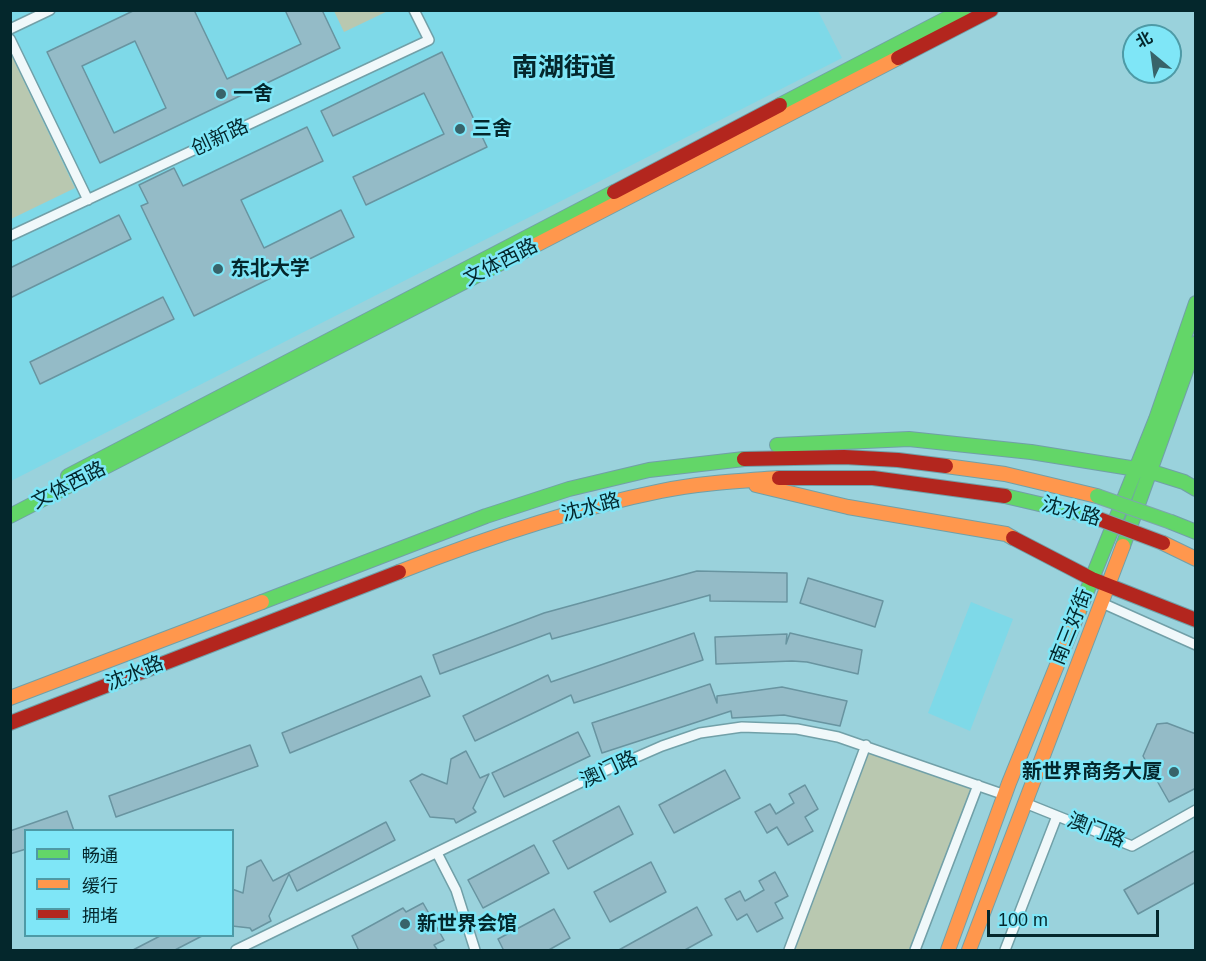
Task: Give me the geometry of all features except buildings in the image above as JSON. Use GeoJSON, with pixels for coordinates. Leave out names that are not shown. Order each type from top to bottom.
{"type":"FeatureCollection","features":[{"type":"Feature","properties":{"kind":"main road","name":"文体西路"},"geometry":{"type":"LineString","coordinates":[[10,506],[963,10]]}},
{"type":"Feature","properties":{"kind":"main road","name":"文体西路"},"geometry":{"type":"LineString","coordinates":[[10,516],[991,10]]}},
{"type":"Feature","properties":{"kind":"main road","name":"南三好街"},"geometry":{"type":"LineString","coordinates":[[948,951],[1005,795],[1092,579],[1144,470],[1196,303]]}},
{"type":"Feature","properties":{"kind":"main road"},"geometry":{"type":"LineString","coordinates":[[969,951],[1102,603],[1144,470],[1193,363],[1196,343]]}},
{"type":"Feature","properties":{"kind":"main road"},"geometry":{"type":"LineString","coordinates":[[690,464],[777,445],[909,439],[1032,452],[1144,470],[1184,482],[1196,489]]}},
{"type":"Feature","properties":{"kind":"main road","name":"沈水路"},"geometry":{"type":"LineString","coordinates":[[10,699],[429,537],[524,503],[612,478],[690,464],[799,457],[898,460],[1005,474],[1097,496],[1196,532]]}},
{"type":"Feature","properties":{"kind":"main road","name":"沈水路"},"geometry":{"type":"LineString","coordinates":[[10,723],[361,585],[503,534],[592,507],[698,485],[789,477],[883,479],[998,494],[1091,516],[1163,543],[1196,559]]}},
{"type":"Feature","properties":{"kind":"main road"},"geometry":{"type":"LineString","coordinates":[[740,481],[848,507],[1006,534],[1092,579],[1196,620]]}},
{"type":"Feature","properties":{"kind":"street"},"geometry":{"type":"LineString","coordinates":[[10,29],[50,10]]}},
{"type":"Feature","properties":{"kind":"street","name":"创新路"},"geometry":{"type":"LineString","coordinates":[[10,236],[429,40],[414,10]]}},
{"type":"Feature","properties":{"kind":"street"},"geometry":{"type":"LineString","coordinates":[[10,39],[88,200]]}},
{"type":"Feature","properties":{"kind":"street"},"geometry":{"type":"LineString","coordinates":[[1102,603],[1196,645]]}},
{"type":"Feature","properties":{"kind":"street","name":"澳门路"},"geometry":{"type":"LineString","coordinates":[[236,951],[598,774],[662,746],[700,733],[742,727],[797,729],[838,737],[1005,795]]}},
{"type":"Feature","properties":{"kind":"street"},"geometry":{"type":"LineString","coordinates":[[789,951],[866,745]]}},
{"type":"Feature","properties":{"kind":"street"},"geometry":{"type":"LineString","coordinates":[[915,951],[978,785]]}},
{"type":"Feature","properties":{"kind":"street","name":"澳门路"},"geometry":{"type":"LineString","coordinates":[[1025,803],[1132,846],[1196,810]]}},
{"type":"Feature","properties":{"kind":"street"},"geometry":{"type":"LineString","coordinates":[[1005,951],[1056,816]]}},
{"type":"Feature","properties":{"kind":"street"},"geometry":{"type":"LineString","coordinates":[[437,853],[456,890],[475,951]]}},
{"type":"Feature","properties":{"kind":"shaded area","name":"东北大学"},"geometry":{"type":"Polygon","coordinates":[[[11,11],[818,11],[842,58],[11,481],[11,11]]]}},
{"type":"Feature","properties":{"kind":"shaded area"},"geometry":{"type":"Polygon","coordinates":[[[971,602],[1013,619],[970,731],[928,713],[971,602]]]}},
{"type":"Feature","properties":{"kind":"green space"},"geometry":{"type":"Polygon","coordinates":[[[334,11],[388,11],[344,32],[334,11]]]}},
{"type":"Feature","properties":{"kind":"green space"},"geometry":{"type":"Polygon","coordinates":[[[10,52],[75,188],[11,219],[10,219],[10,52]]]}},
{"type":"Feature","properties":{"kind":"green space"},"geometry":{"type":"Polygon","coordinates":[[[866,745],[978,785],[915,950],[789,950],[866,745]]]}},
{"type":"Feature","properties":{"kind":"traffic: fast"},"geometry":{"type":"LineString","coordinates":[[780,105],[963,10]]}},
{"type":"Feature","properties":{"kind":"traffic: fast"},"geometry":{"type":"LineString","coordinates":[[68,476],[614,192]]}},
{"type":"Feature","properties":{"kind":"traffic: fast"},"geometry":{"type":"LineString","coordinates":[[10,516],[505,261]]}},
{"type":"Feature","properties":{"kind":"traffic: fast"},"geometry":{"type":"LineString","coordinates":[[1079,611],[1156,419],[1196,303]]}},
{"type":"Feature","properties":{"kind":"traffic: fast"},"geometry":{"type":"LineString","coordinates":[[1123,546],[1196,343]]}},
{"type":"Feature","properties":{"kind":"traffic: fast"},"geometry":{"type":"LineString","coordinates":[[777,445],[909,439],[1031,452],[1149,471],[1184,482],[1196,489]]}},
{"type":"Feature","properties":{"kind":"traffic: fast"},"geometry":{"type":"LineString","coordinates":[[262,602],[486,516],[569,489],[649,470],[744,459]]}},
{"type":"Feature","properties":{"kind":"traffic: fast"},"geometry":{"type":"LineString","coordinates":[[1005,496],[1091,516]]}},
{"type":"Feature","properties":{"kind":"traffic: fast"},"geometry":{"type":"LineString","coordinates":[[1097,496],[1171,522]]}},
{"type":"Feature","properties":{"kind":"traffic: fast"},"geometry":{"type":"LineString","coordinates":[[1171,522],[1196,532]]}},
{"type":"Feature","properties":{"kind":"traffic: slow"},"geometry":{"type":"LineString","coordinates":[[505,261],[898,58]]}},
{"type":"Feature","properties":{"kind":"traffic: slow"},"geometry":{"type":"LineString","coordinates":[[946,466],[1005,474],[1097,496]]}},
{"type":"Feature","properties":{"kind":"traffic: slow"},"geometry":{"type":"LineString","coordinates":[[399,572],[528,526],[628,498],[690,486],[779,478]]}},
{"type":"Feature","properties":{"kind":"traffic: slow"},"geometry":{"type":"LineString","coordinates":[[756,485],[848,507],[1006,534],[1013,538]]}},
{"type":"Feature","properties":{"kind":"traffic: slow"},"geometry":{"type":"LineString","coordinates":[[1163,543],[1196,559]]}},
{"type":"Feature","properties":{"kind":"traffic: slow"},"geometry":{"type":"LineString","coordinates":[[969,950],[1123,546]]}},
{"type":"Feature","properties":{"kind":"traffic: slow"},"geometry":{"type":"LineString","coordinates":[[10,698],[262,602]]}},
{"type":"Feature","properties":{"kind":"traffic: slow"},"geometry":{"type":"LineString","coordinates":[[948,950],[1009,783],[1079,611]]}},
{"type":"Feature","properties":{"kind":"traffic: jam"},"geometry":{"type":"LineString","coordinates":[[898,58],[991,10]]}},
{"type":"Feature","properties":{"kind":"traffic: jam"},"geometry":{"type":"LineString","coordinates":[[614,192],[780,105]]}},
{"type":"Feature","properties":{"kind":"traffic: jam"},"geometry":{"type":"LineString","coordinates":[[744,459],[844,457],[946,466]]}},
{"type":"Feature","properties":{"kind":"traffic: jam"},"geometry":{"type":"LineString","coordinates":[[779,478],[873,478],[1005,496]]}},
{"type":"Feature","properties":{"kind":"traffic: jam"},"geometry":{"type":"LineString","coordinates":[[1091,516],[1163,543]]}},
{"type":"Feature","properties":{"kind":"traffic: jam"},"geometry":{"type":"LineString","coordinates":[[1013,538],[1092,579],[1196,620]]}},
{"type":"Feature","properties":{"kind":"traffic: jam"},"geometry":{"type":"LineString","coordinates":[[10,723],[399,572]]}},
{"type":"Feature","properties":{"kind":"place","name":"一舍"},"geometry":{"type":"Point","coordinates":[221,94]}},
{"type":"Feature","properties":{"kind":"place","name":"三舍"},"geometry":{"type":"Point","coordinates":[460,129]}},
{"type":"Feature","properties":{"kind":"place","name":"东北大学"},"geometry":{"type":"Point","coordinates":[218,269]}},
{"type":"Feature","properties":{"kind":"place","name":"新世界商务大厦"},"geometry":{"type":"Point","coordinates":[1174,772]}},
{"type":"Feature","properties":{"kind":"place","name":"新世界会馆"},"geometry":{"type":"Point","coordinates":[405,924]}},
{"type":"Feature","properties":{"kind":"district","name":"南湖街道"},"geometry":{"type":"Point","coordinates":[564,69]}}]}
